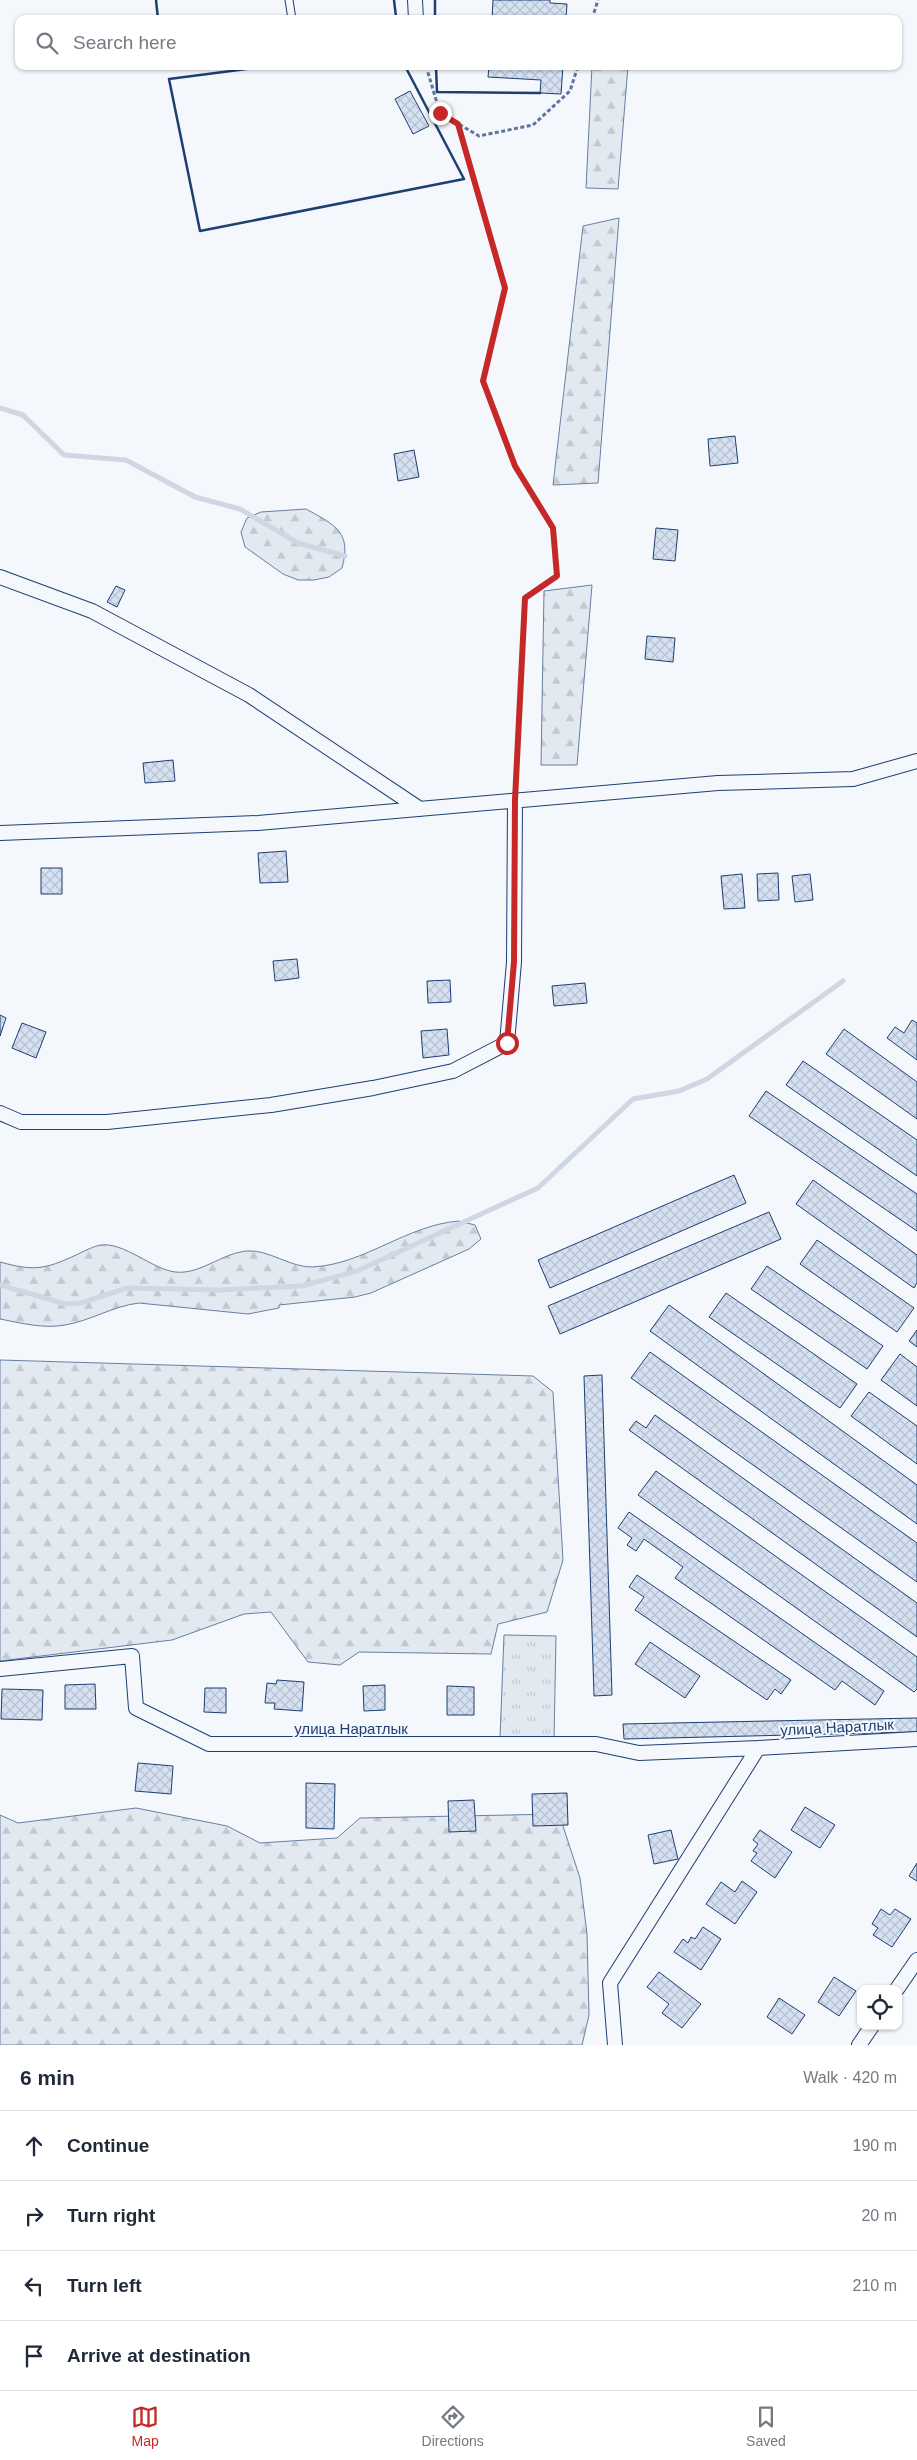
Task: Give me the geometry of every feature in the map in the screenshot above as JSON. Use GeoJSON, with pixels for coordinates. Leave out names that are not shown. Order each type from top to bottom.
{"type":"FeatureCollection","features":[{"type":"Feature","properties":{"kind":"street"},"geometry":{"type":"LineString","coordinates":[[414,0],[416,15]]}},
{"type":"Feature","properties":{"kind":"street"},"geometry":{"type":"LineString","coordinates":[[0,577],[92,611],[249,695],[420,809]]}},
{"type":"Feature","properties":{"kind":"street"},"geometry":{"type":"LineString","coordinates":[[0,833],[258,823],[718,783],[853,778],[917,761]]}},
{"type":"Feature","properties":{"kind":"street"},"geometry":{"type":"LineString","coordinates":[[0,1113],[21,1122],[107,1122],[271,1105],[373,1088],[453,1071],[507,1043],[514,962],[515,800]]}},
{"type":"Feature","properties":{"kind":"street","name":"улица Наратлык"},"geometry":{"type":"LineString","coordinates":[[0,1669],[132,1656],[136,1708],[209,1744],[596,1744],[639,1753],[917,1739]]}},
{"type":"Feature","properties":{"kind":"street"},"geometry":{"type":"LineString","coordinates":[[614,2045],[610,1983],[758,1748]]}},
{"type":"Feature","properties":{"kind":"street"},"geometry":{"type":"LineString","coordinates":[[900,1985],[917,1960]]}},
{"type":"Feature","properties":{"kind":"street"},"geometry":{"type":"LineString","coordinates":[[859,2045],[869,2030]]}},
{"type":"Feature","properties":{"kind":"lane"},"geometry":{"type":"LineString","coordinates":[[289,0],[291,15]]}},
{"type":"Feature","properties":{"kind":"path"},"geometry":{"type":"LineString","coordinates":[[593,15],[598,0]]}},
{"type":"Feature","properties":{"kind":"path"},"geometry":{"type":"LineString","coordinates":[[427,70],[440,113],[479,136],[533,125],[570,92],[577,70]]}},
{"type":"Feature","properties":{"kind":"path"},"geometry":{"type":"LineString","coordinates":[[458,124],[505,288],[483,381],[515,466],[553,528],[557,576],[525,598],[515,800]]}},
{"type":"Feature","properties":{"kind":"green space"},"geometry":{"type":"Polygon","coordinates":[[[592,70],[628,70],[618,189],[586,188],[592,70]]]}},
{"type":"Feature","properties":{"kind":"green space"},"geometry":{"type":"Polygon","coordinates":[[[619,218],[598,483],[553,485],[583,226],[619,218]]]}},
{"type":"Feature","properties":{"kind":"green space"},"geometry":{"type":"Polygon","coordinates":[[[306,509],[333,525],[343,538],[345,556],[342,568],[329,577],[314,580],[298,580],[283,574],[245,547],[241,532],[247,518],[261,512],[306,509]]]}},
{"type":"Feature","properties":{"kind":"green space"},"geometry":{"type":"Polygon","coordinates":[[[592,585],[577,765],[541,765],[544,591],[592,585]]]}},
{"type":"Feature","properties":{"kind":"green space"},"geometry":{"type":"Polygon","coordinates":[[[459,1221],[475,1225],[481,1239],[469,1249],[371,1293],[355,1297],[279,1305],[279,1308],[248,1314],[139,1303],[120,1307],[74,1323],[57,1326],[33,1325],[0,1319],[0,1262],[21,1267],[38,1268],[55,1264],[91,1248],[110,1245],[128,1251],[166,1270],[175,1272],[193,1270],[247,1251],[263,1253],[296,1265],[313,1267],[350,1259],[422,1229],[459,1221]]]}},
{"type":"Feature","properties":{"kind":"green space"},"geometry":{"type":"Polygon","coordinates":[[[0,1360],[533,1376],[553,1392],[563,1560],[547,1612],[498,1624],[491,1654],[359,1652],[340,1665],[308,1662],[271,1612],[244,1614],[172,1640],[0,1661],[0,1360]]]}},
{"type":"Feature","properties":{"kind":"green space"},"geometry":{"type":"Polygon","coordinates":[[[504,1635],[556,1636],[554,1740],[500,1738],[504,1635]]]}},
{"type":"Feature","properties":{"kind":"green space"},"geometry":{"type":"Polygon","coordinates":[[[136,1808],[227,1826],[260,1843],[337,1838],[360,1818],[559,1814],[580,1878],[587,1934],[589,2015],[582,2045],[0,2045],[0,1815],[18,1823],[136,1808]]]}},
{"type":"Feature","properties":{"kind":"building"},"geometry":{"type":"Polygon","coordinates":[[[493,0],[550,0],[550,3],[567,4],[566,15],[492,15],[493,0]]]}},
{"type":"Feature","properties":{"kind":"building"},"geometry":{"type":"Polygon","coordinates":[[[489,70],[563,70],[561,94],[540,93],[541,80],[488,77],[489,70]]]}},
{"type":"Feature","properties":{"kind":"building"},"geometry":{"type":"Polygon","coordinates":[[[410,91],[429,126],[413,134],[395,99],[410,91]]]}},
{"type":"Feature","properties":{"kind":"building"},"geometry":{"type":"Polygon","coordinates":[[[735,436],[738,463],[710,466],[708,439],[735,436]]]}},
{"type":"Feature","properties":{"kind":"building"},"geometry":{"type":"Polygon","coordinates":[[[414,450],[419,477],[398,481],[394,454],[414,450]]]}},
{"type":"Feature","properties":{"kind":"building"},"geometry":{"type":"Polygon","coordinates":[[[656,528],[678,530],[675,561],[653,559],[656,528]]]}},
{"type":"Feature","properties":{"kind":"building"},"geometry":{"type":"Polygon","coordinates":[[[116,586],[125,590],[117,607],[107,602],[116,586]]]}},
{"type":"Feature","properties":{"kind":"building"},"geometry":{"type":"Polygon","coordinates":[[[647,636],[675,638],[673,662],[645,659],[647,636]]]}},
{"type":"Feature","properties":{"kind":"building"},"geometry":{"type":"Polygon","coordinates":[[[173,760],[175,781],[145,783],[143,763],[173,760]]]}},
{"type":"Feature","properties":{"kind":"building"},"geometry":{"type":"Polygon","coordinates":[[[286,851],[288,882],[260,883],[258,853],[286,851]]]}},
{"type":"Feature","properties":{"kind":"building"},"geometry":{"type":"Polygon","coordinates":[[[41,868],[62,868],[62,894],[41,894],[41,868]]]}},
{"type":"Feature","properties":{"kind":"building"},"geometry":{"type":"Polygon","coordinates":[[[778,873],[779,900],[758,901],[757,874],[778,873]]]}},
{"type":"Feature","properties":{"kind":"building"},"geometry":{"type":"Polygon","coordinates":[[[742,874],[745,908],[724,909],[721,876],[742,874]]]}},
{"type":"Feature","properties":{"kind":"building"},"geometry":{"type":"Polygon","coordinates":[[[810,874],[813,900],[795,902],[792,876],[810,874]]]}},
{"type":"Feature","properties":{"kind":"building"},"geometry":{"type":"Polygon","coordinates":[[[297,959],[299,978],[275,981],[273,961],[297,959]]]}},
{"type":"Feature","properties":{"kind":"building"},"geometry":{"type":"Polygon","coordinates":[[[450,980],[451,1002],[428,1003],[427,981],[450,980]]]}},
{"type":"Feature","properties":{"kind":"building"},"geometry":{"type":"Polygon","coordinates":[[[585,983],[587,1003],[554,1006],[552,986],[585,983]]]}},
{"type":"Feature","properties":{"kind":"building"},"geometry":{"type":"Polygon","coordinates":[[[0,1015],[6,1018],[0,1036],[0,1015]]]}},
{"type":"Feature","properties":{"kind":"building"},"geometry":{"type":"Polygon","coordinates":[[[912,1020],[917,1023],[917,1060],[887,1038],[895,1027],[904,1033],[912,1020]]]}},
{"type":"Feature","properties":{"kind":"building"},"geometry":{"type":"Polygon","coordinates":[[[22,1023],[46,1032],[36,1058],[12,1048],[22,1023]]]}},
{"type":"Feature","properties":{"kind":"building"},"geometry":{"type":"Polygon","coordinates":[[[447,1029],[449,1055],[423,1058],[421,1031],[447,1029]]]}},
{"type":"Feature","properties":{"kind":"building"},"geometry":{"type":"Polygon","coordinates":[[[844,1029],[917,1082],[917,1119],[826,1054],[844,1029]]]}},
{"type":"Feature","properties":{"kind":"building"},"geometry":{"type":"Polygon","coordinates":[[[803,1061],[917,1140],[917,1176],[786,1085],[803,1061]]]}},
{"type":"Feature","properties":{"kind":"building"},"geometry":{"type":"Polygon","coordinates":[[[766,1091],[917,1194],[917,1231],[749,1116],[766,1091]]]}},
{"type":"Feature","properties":{"kind":"building"},"geometry":{"type":"Polygon","coordinates":[[[734,1175],[746,1203],[550,1288],[538,1260],[734,1175]]]}},
{"type":"Feature","properties":{"kind":"building"},"geometry":{"type":"Polygon","coordinates":[[[813,1180],[917,1255],[917,1283],[914,1288],[796,1204],[813,1180]]]}},
{"type":"Feature","properties":{"kind":"building"},"geometry":{"type":"Polygon","coordinates":[[[769,1212],[781,1239],[560,1334],[548,1306],[769,1212]]]}},
{"type":"Feature","properties":{"kind":"building"},"geometry":{"type":"Polygon","coordinates":[[[817,1240],[914,1308],[897,1332],[800,1264],[817,1240]]]}},
{"type":"Feature","properties":{"kind":"building"},"geometry":{"type":"Polygon","coordinates":[[[767,1266],[883,1346],[867,1369],[751,1289],[767,1266]]]}},
{"type":"Feature","properties":{"kind":"building"},"geometry":{"type":"Polygon","coordinates":[[[726,1293],[857,1384],[840,1408],[709,1317],[726,1293]]]}},
{"type":"Feature","properties":{"kind":"building"},"geometry":{"type":"Polygon","coordinates":[[[669,1305],[917,1485],[917,1524],[650,1331],[669,1305]]]}},
{"type":"Feature","properties":{"kind":"building"},"geometry":{"type":"Polygon","coordinates":[[[917,1330],[917,1347],[909,1341],[917,1330]]]}},
{"type":"Feature","properties":{"kind":"building"},"geometry":{"type":"Polygon","coordinates":[[[650,1352],[917,1543],[917,1582],[631,1378],[650,1352]]]}},
{"type":"Feature","properties":{"kind":"building"},"geometry":{"type":"Polygon","coordinates":[[[900,1354],[917,1367],[917,1406],[881,1380],[900,1354]]]}},
{"type":"Feature","properties":{"kind":"building"},"geometry":{"type":"Polygon","coordinates":[[[602,1375],[612,1695],[594,1696],[584,1376],[602,1375]]]}},
{"type":"Feature","properties":{"kind":"building"},"geometry":{"type":"Polygon","coordinates":[[[869,1392],[917,1426],[917,1464],[851,1416],[869,1392]]]}},
{"type":"Feature","properties":{"kind":"building"},"geometry":{"type":"Polygon","coordinates":[[[655,1415],[917,1603],[917,1637],[629,1430],[636,1421],[646,1428],[655,1415]]]}},
{"type":"Feature","properties":{"kind":"building"},"geometry":{"type":"Polygon","coordinates":[[[656,1471],[917,1657],[917,1689],[914,1692],[638,1495],[656,1471]]]}},
{"type":"Feature","properties":{"kind":"building"},"geometry":{"type":"Polygon","coordinates":[[[629,1512],[884,1691],[875,1705],[842,1681],[835,1690],[675,1578],[683,1567],[644,1539],[636,1551],[627,1545],[632,1538],[618,1528],[629,1512]]]}},
{"type":"Feature","properties":{"kind":"building"},"geometry":{"type":"Polygon","coordinates":[[[637,1575],[791,1680],[781,1694],[775,1689],[767,1700],[635,1610],[644,1597],[629,1587],[637,1575]]]}},
{"type":"Feature","properties":{"kind":"building"},"geometry":{"type":"Polygon","coordinates":[[[650,1642],[700,1676],[685,1698],[635,1664],[650,1642]]]}},
{"type":"Feature","properties":{"kind":"building"},"geometry":{"type":"Polygon","coordinates":[[[277,1680],[304,1682],[302,1711],[274,1709],[275,1703],[265,1703],[267,1683],[276,1684],[277,1680]]]}},
{"type":"Feature","properties":{"kind":"building"},"geometry":{"type":"Polygon","coordinates":[[[95,1684],[96,1709],[65,1709],[65,1685],[95,1684]]]}},
{"type":"Feature","properties":{"kind":"building"},"geometry":{"type":"Polygon","coordinates":[[[385,1685],[385,1710],[364,1711],[363,1686],[385,1685]]]}},
{"type":"Feature","properties":{"kind":"building"},"geometry":{"type":"Polygon","coordinates":[[[447,1686],[474,1687],[474,1715],[447,1715],[447,1686]]]}},
{"type":"Feature","properties":{"kind":"building"},"geometry":{"type":"Polygon","coordinates":[[[205,1688],[226,1688],[226,1713],[204,1712],[205,1688]]]}},
{"type":"Feature","properties":{"kind":"building"},"geometry":{"type":"Polygon","coordinates":[[[2,1689],[43,1690],[42,1720],[1,1719],[2,1689]]]}},
{"type":"Feature","properties":{"kind":"building"},"geometry":{"type":"Polygon","coordinates":[[[917,1718],[917,1732],[624,1739],[623,1724],[917,1718]]]}},
{"type":"Feature","properties":{"kind":"building"},"geometry":{"type":"Polygon","coordinates":[[[138,1763],[173,1766],[171,1794],[135,1791],[138,1763]]]}},
{"type":"Feature","properties":{"kind":"building"},"geometry":{"type":"Polygon","coordinates":[[[306,1783],[335,1784],[334,1829],[306,1828],[306,1783]]]}},
{"type":"Feature","properties":{"kind":"building"},"geometry":{"type":"Polygon","coordinates":[[[567,1793],[568,1825],[533,1826],[532,1794],[567,1793]]]}},
{"type":"Feature","properties":{"kind":"building"},"geometry":{"type":"Polygon","coordinates":[[[474,1800],[476,1831],[449,1832],[448,1801],[474,1800]]]}},
{"type":"Feature","properties":{"kind":"building"},"geometry":{"type":"Polygon","coordinates":[[[805,1807],[835,1825],[820,1848],[791,1830],[805,1807]]]}},
{"type":"Feature","properties":{"kind":"building"},"geometry":{"type":"Polygon","coordinates":[[[671,1830],[678,1859],[654,1864],[648,1835],[671,1830]]]}},
{"type":"Feature","properties":{"kind":"building"},"geometry":{"type":"Polygon","coordinates":[[[760,1830],[792,1852],[775,1878],[751,1861],[757,1853],[753,1851],[758,1844],[753,1840],[760,1830]]]}},
{"type":"Feature","properties":{"kind":"building"},"geometry":{"type":"Polygon","coordinates":[[[917,1863],[917,1881],[909,1876],[917,1863]]]}},
{"type":"Feature","properties":{"kind":"building"},"geometry":{"type":"Polygon","coordinates":[[[742,1881],[757,1892],[735,1924],[706,1904],[721,1882],[735,1892],[742,1881]]]}},
{"type":"Feature","properties":{"kind":"building"},"geometry":{"type":"Polygon","coordinates":[[[881,1909],[890,1915],[895,1909],[911,1919],[892,1947],[873,1935],[878,1928],[872,1924],[881,1909]]]}},
{"type":"Feature","properties":{"kind":"building"},"geometry":{"type":"Polygon","coordinates":[[[703,1927],[721,1939],[701,1970],[674,1952],[683,1939],[688,1943],[691,1937],[695,1939],[703,1927]]]}},
{"type":"Feature","properties":{"kind":"building"},"geometry":{"type":"Polygon","coordinates":[[[659,1972],[701,2004],[682,2028],[662,2013],[669,2004],[647,1987],[659,1972]]]}},
{"type":"Feature","properties":{"kind":"building"},"geometry":{"type":"Polygon","coordinates":[[[834,1977],[856,1991],[839,2016],[818,2002],[834,1977]]]}},
{"type":"Feature","properties":{"kind":"building"},"geometry":{"type":"Polygon","coordinates":[[[779,1998],[805,2015],[792,2034],[767,2017],[779,1998]]]}},
{"type":"Feature","properties":{"kind":"waterway"},"geometry":{"type":"LineString","coordinates":[[0,408],[23,415],[64,455],[126,460],[195,497],[240,509],[298,543],[345,556]]}},
{"type":"Feature","properties":{"kind":"waterway"},"geometry":{"type":"LineString","coordinates":[[0,1285],[65,1304],[81,1303],[127,1288],[219,1290],[302,1286],[357,1271],[538,1188],[633,1099],[679,1091],[707,1079],[843,981]]}},
{"type":"Feature","properties":{"kind":"wall"},"geometry":{"type":"LineString","coordinates":[[156,0],[158,15]]}},
{"type":"Feature","properties":{"kind":"wall"},"geometry":{"type":"LineString","coordinates":[[394,0],[396,15]]}},
{"type":"Feature","properties":{"kind":"wall"},"geometry":{"type":"LineString","coordinates":[[435,0],[435,15]]}},
{"type":"Feature","properties":{"kind":"wall"},"geometry":{"type":"LineString","coordinates":[[238,70],[169,79],[200,231],[464,179],[407,70]]}},
{"type":"Feature","properties":{"kind":"wall"},"geometry":{"type":"LineString","coordinates":[[436,70],[437,92],[540,93]]}},
{"type":"Feature","properties":{"kind":"route"},"geometry":{"type":"LineString","coordinates":[[440,113],[458,124],[505,288],[483,381],[515,466],[553,528],[557,576],[525,598],[515,800],[514,962],[507,1043]]}}]}
